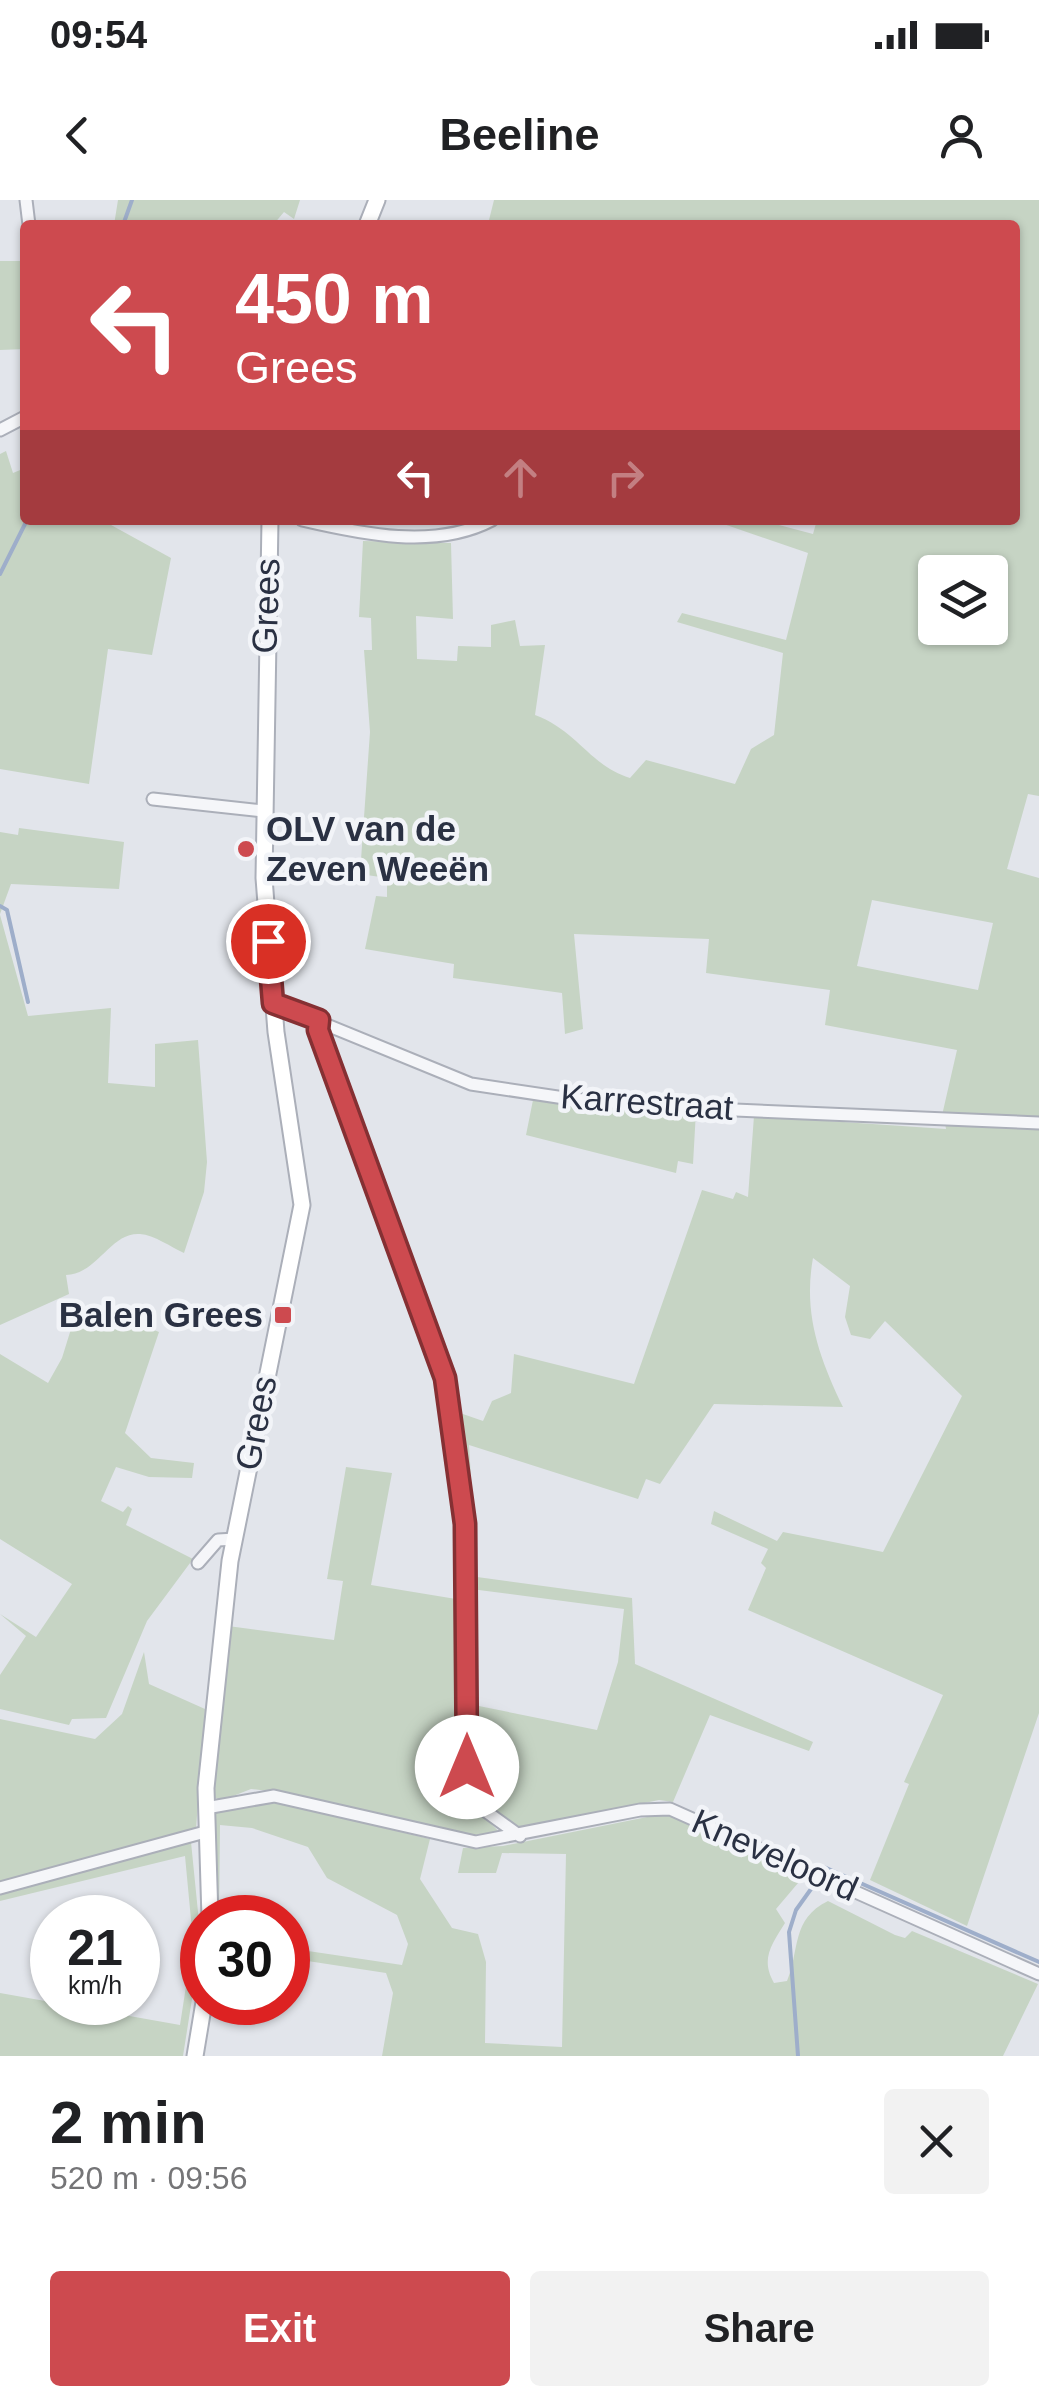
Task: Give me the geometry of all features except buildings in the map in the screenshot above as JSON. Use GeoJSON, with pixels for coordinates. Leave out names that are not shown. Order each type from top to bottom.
{"type":"FeatureCollection","features":[{"type":"Feature","properties":{"kind":"street","name":"Grees"},"geometry":{"type":"LineString","coordinates":[[209,1895],[206,1808],[234,1539],[302,1205],[273,1003],[263,812],[270,525]]}},
{"type":"Feature","properties":{"kind":"street"},"geometry":{"type":"LineString","coordinates":[[326,525],[364,533],[440,536],[482,525]]}},
{"type":"Feature","properties":{"kind":"street"},"geometry":{"type":"LineString","coordinates":[[153,799],[263,812]]}},
{"type":"Feature","properties":{"kind":"street","name":"Karrestraat"},"geometry":{"type":"LineString","coordinates":[[273,1003],[454,1079],[571,1099],[1039,1122]]}},
{"type":"Feature","properties":{"kind":"street"},"geometry":{"type":"LineString","coordinates":[[319,1020],[318,1030],[445,1378],[465,1524],[469,1782],[484,1810],[520,1836]]}},
{"type":"Feature","properties":{"kind":"street"},"geometry":{"type":"LineString","coordinates":[[198,1563],[218,1540],[234,1539]]}},
{"type":"Feature","properties":{"kind":"street","name":"Kneveloord"},"geometry":{"type":"LineString","coordinates":[[206,1808],[274,1796],[460,1840],[492,1842],[640,1810],[670,1809],[1039,1974]]}},
{"type":"Feature","properties":{"kind":"street"},"geometry":{"type":"LineString","coordinates":[[0,1888],[205,1832]]}},
{"type":"Feature","properties":{"kind":"street"},"geometry":{"type":"LineString","coordinates":[[195,2056],[200,2025]]}},
{"type":"Feature","properties":{"kind":"green space"},"geometry":{"type":"Polygon","coordinates":[[[118,200],[300,200],[294,219],[284,212],[277,220],[115,220],[118,200]]]}},
{"type":"Feature","properties":{"kind":"green space"},"geometry":{"type":"Polygon","coordinates":[[[494,200],[1039,200],[1039,796],[1028,794],[1007,869],[1039,878],[1039,1118],[973,1117],[976,1127],[1039,1130],[1039,1713],[967,1926],[870,1880],[909,1784],[904,1782],[943,1695],[748,1610],[766,1568],[761,1563],[768,1549],[711,1524],[714,1511],[777,1541],[783,1532],[883,1552],[962,1396],[885,1321],[870,1339],[851,1335],[845,1317],[850,1286],[813,1258],[810,1297],[815,1334],[843,1407],[714,1404],[660,1484],[646,1479],[638,1499],[469,1445],[477,1577],[632,1598],[635,1664],[813,1742],[809,1751],[710,1715],[673,1802],[659,1800],[517,1829],[486,1803],[473,1776],[469,1704],[597,1730],[618,1662],[624,1609],[471,1589],[460,1413],[483,1421],[492,1401],[511,1393],[514,1354],[634,1384],[702,1190],[733,1199],[736,1192],[748,1197],[754,1116],[946,1129],[943,1111],[957,1050],[825,1025],[830,990],[706,973],[709,939],[574,934],[583,1029],[565,1034],[562,993],[453,978],[454,964],[365,949],[376,896],[387,897],[387,878],[360,874],[370,732],[364,650],[372,650],[371,618],[359,617],[363,541],[451,543],[453,619],[416,616],[417,659],[457,661],[458,646],[491,647],[491,625],[515,620],[520,646],[545,645],[535,715],[562,730],[604,765],[630,778],[646,760],[735,784],[751,749],[774,735],[783,653],[677,622],[682,613],[786,640],[808,553],[727,525],[779,525],[813,534],[816,525],[1020,525],[1020,220],[489,220],[494,200]],[[872,900],[857,966],[978,990],[993,923],[872,900]]]}},
{"type":"Feature","properties":{"kind":"green space"},"geometry":{"type":"Polygon","coordinates":[[[0,261],[20,261],[20,349],[0,350],[0,261]]]}},
{"type":"Feature","properties":{"kind":"green space"},"geometry":{"type":"Polygon","coordinates":[[[6,451],[13,473],[20,470],[20,525],[111,525],[171,558],[152,655],[108,649],[89,784],[0,769],[0,454],[6,451]]]}},
{"type":"Feature","properties":{"kind":"green space"},"geometry":{"type":"Polygon","coordinates":[[[19,828],[124,842],[119,889],[11,884],[0,914],[0,832],[18,835],[19,828]]]}},
{"type":"Feature","properties":{"kind":"green space"},"geometry":{"type":"Polygon","coordinates":[[[0,915],[28,1016],[111,1008],[108,1083],[155,1087],[155,1044],[198,1040],[207,1162],[204,1192],[184,1253],[151,1237],[130,1235],[87,1268],[66,1275],[69,1294],[0,1325],[0,915]]]}},
{"type":"Feature","properties":{"kind":"green space"},"geometry":{"type":"Polygon","coordinates":[[[533,1100],[696,1111],[693,1164],[678,1161],[676,1173],[526,1135],[533,1100]]]}},
{"type":"Feature","properties":{"kind":"green space"},"geometry":{"type":"Polygon","coordinates":[[[89,1304],[159,1332],[125,1433],[151,1458],[194,1463],[192,1478],[149,1477],[116,1467],[101,1501],[123,1512],[128,1506],[132,1509],[126,1525],[193,1559],[147,1621],[106,1718],[72,1719],[69,1725],[0,1709],[0,1675],[26,1636],[0,1614],[36,1637],[72,1584],[0,1539],[0,1354],[48,1383],[62,1358],[71,1329],[77,1329],[89,1304]]]}},
{"type":"Feature","properties":{"kind":"green space"},"geometry":{"type":"Polygon","coordinates":[[[346,1467],[392,1473],[371,1585],[462,1600],[463,1775],[478,1810],[503,1836],[473,1838],[278,1792],[251,1789],[223,1800],[212,1797],[228,1626],[334,1640],[343,1581],[327,1579],[346,1467]]]}},
{"type":"Feature","properties":{"kind":"green space"},"geometry":{"type":"Polygon","coordinates":[[[144,1652],[149,1684],[205,1709],[196,1829],[0,1882],[0,1719],[95,1739],[122,1714],[144,1652]]]}},
{"type":"Feature","properties":{"kind":"green space"},"geometry":{"type":"Polygon","coordinates":[[[264,1799],[430,1839],[420,1879],[452,1928],[478,1934],[486,1962],[485,2043],[562,2047],[566,1854],[502,1853],[496,1873],[458,1873],[463,1848],[503,1846],[667,1813],[804,1876],[776,1909],[785,1923],[768,1959],[774,1983],[787,1981],[802,1926],[816,1908],[828,1901],[895,1935],[905,1938],[912,1931],[1038,1984],[1003,2056],[382,2056],[393,1993],[386,1973],[310,1961],[310,1951],[402,1965],[408,1944],[397,1915],[327,1878],[308,1847],[252,1828],[220,1825],[219,1895],[213,1895],[211,1813],[264,1799]]]}},
{"type":"Feature","properties":{"kind":"green space"},"geometry":{"type":"Polygon","coordinates":[[[191,1842],[196,1895],[189,1895],[185,1856],[0,1901],[0,1893],[191,1842]]]}},
{"type":"Feature","properties":{"kind":"green space"},"geometry":{"type":"Polygon","coordinates":[[[0,1993],[30,1998],[30,2025],[160,2025],[160,2021],[188,2025],[183,2056],[0,2056],[0,1993]]]}},
{"type":"Feature","properties":{"kind":"waterway"},"geometry":{"type":"LineString","coordinates":[[125,220],[132,200]]}},
{"type":"Feature","properties":{"kind":"waterway"},"geometry":{"type":"LineString","coordinates":[[0,574],[24,525]]}},
{"type":"Feature","properties":{"kind":"waterway"},"geometry":{"type":"LineString","coordinates":[[0,906],[7,910],[28,1002]]}},
{"type":"Feature","properties":{"kind":"waterway"},"geometry":{"type":"LineString","coordinates":[[824,1867],[1039,1962]]}},
{"type":"Feature","properties":{"kind":"waterway"},"geometry":{"type":"LineString","coordinates":[[798,2056],[789,1932],[796,1910],[816,1882]]}},
{"type":"Feature","properties":{"kind":"place","name":"OLV van de Zeven Weeën"},"geometry":{"type":"Point","coordinates":[246,849]}},
{"type":"Feature","properties":{"kind":"place","name":"Balen Grees"},"geometry":{"type":"Point","coordinates":[283,1315]}},
{"type":"Feature","properties":{"kind":"route"},"geometry":{"type":"LineString","coordinates":[[268,941],[273,1003],[319,1020],[318,1030],[445,1378],[465,1524],[467,1767]]}}]}
